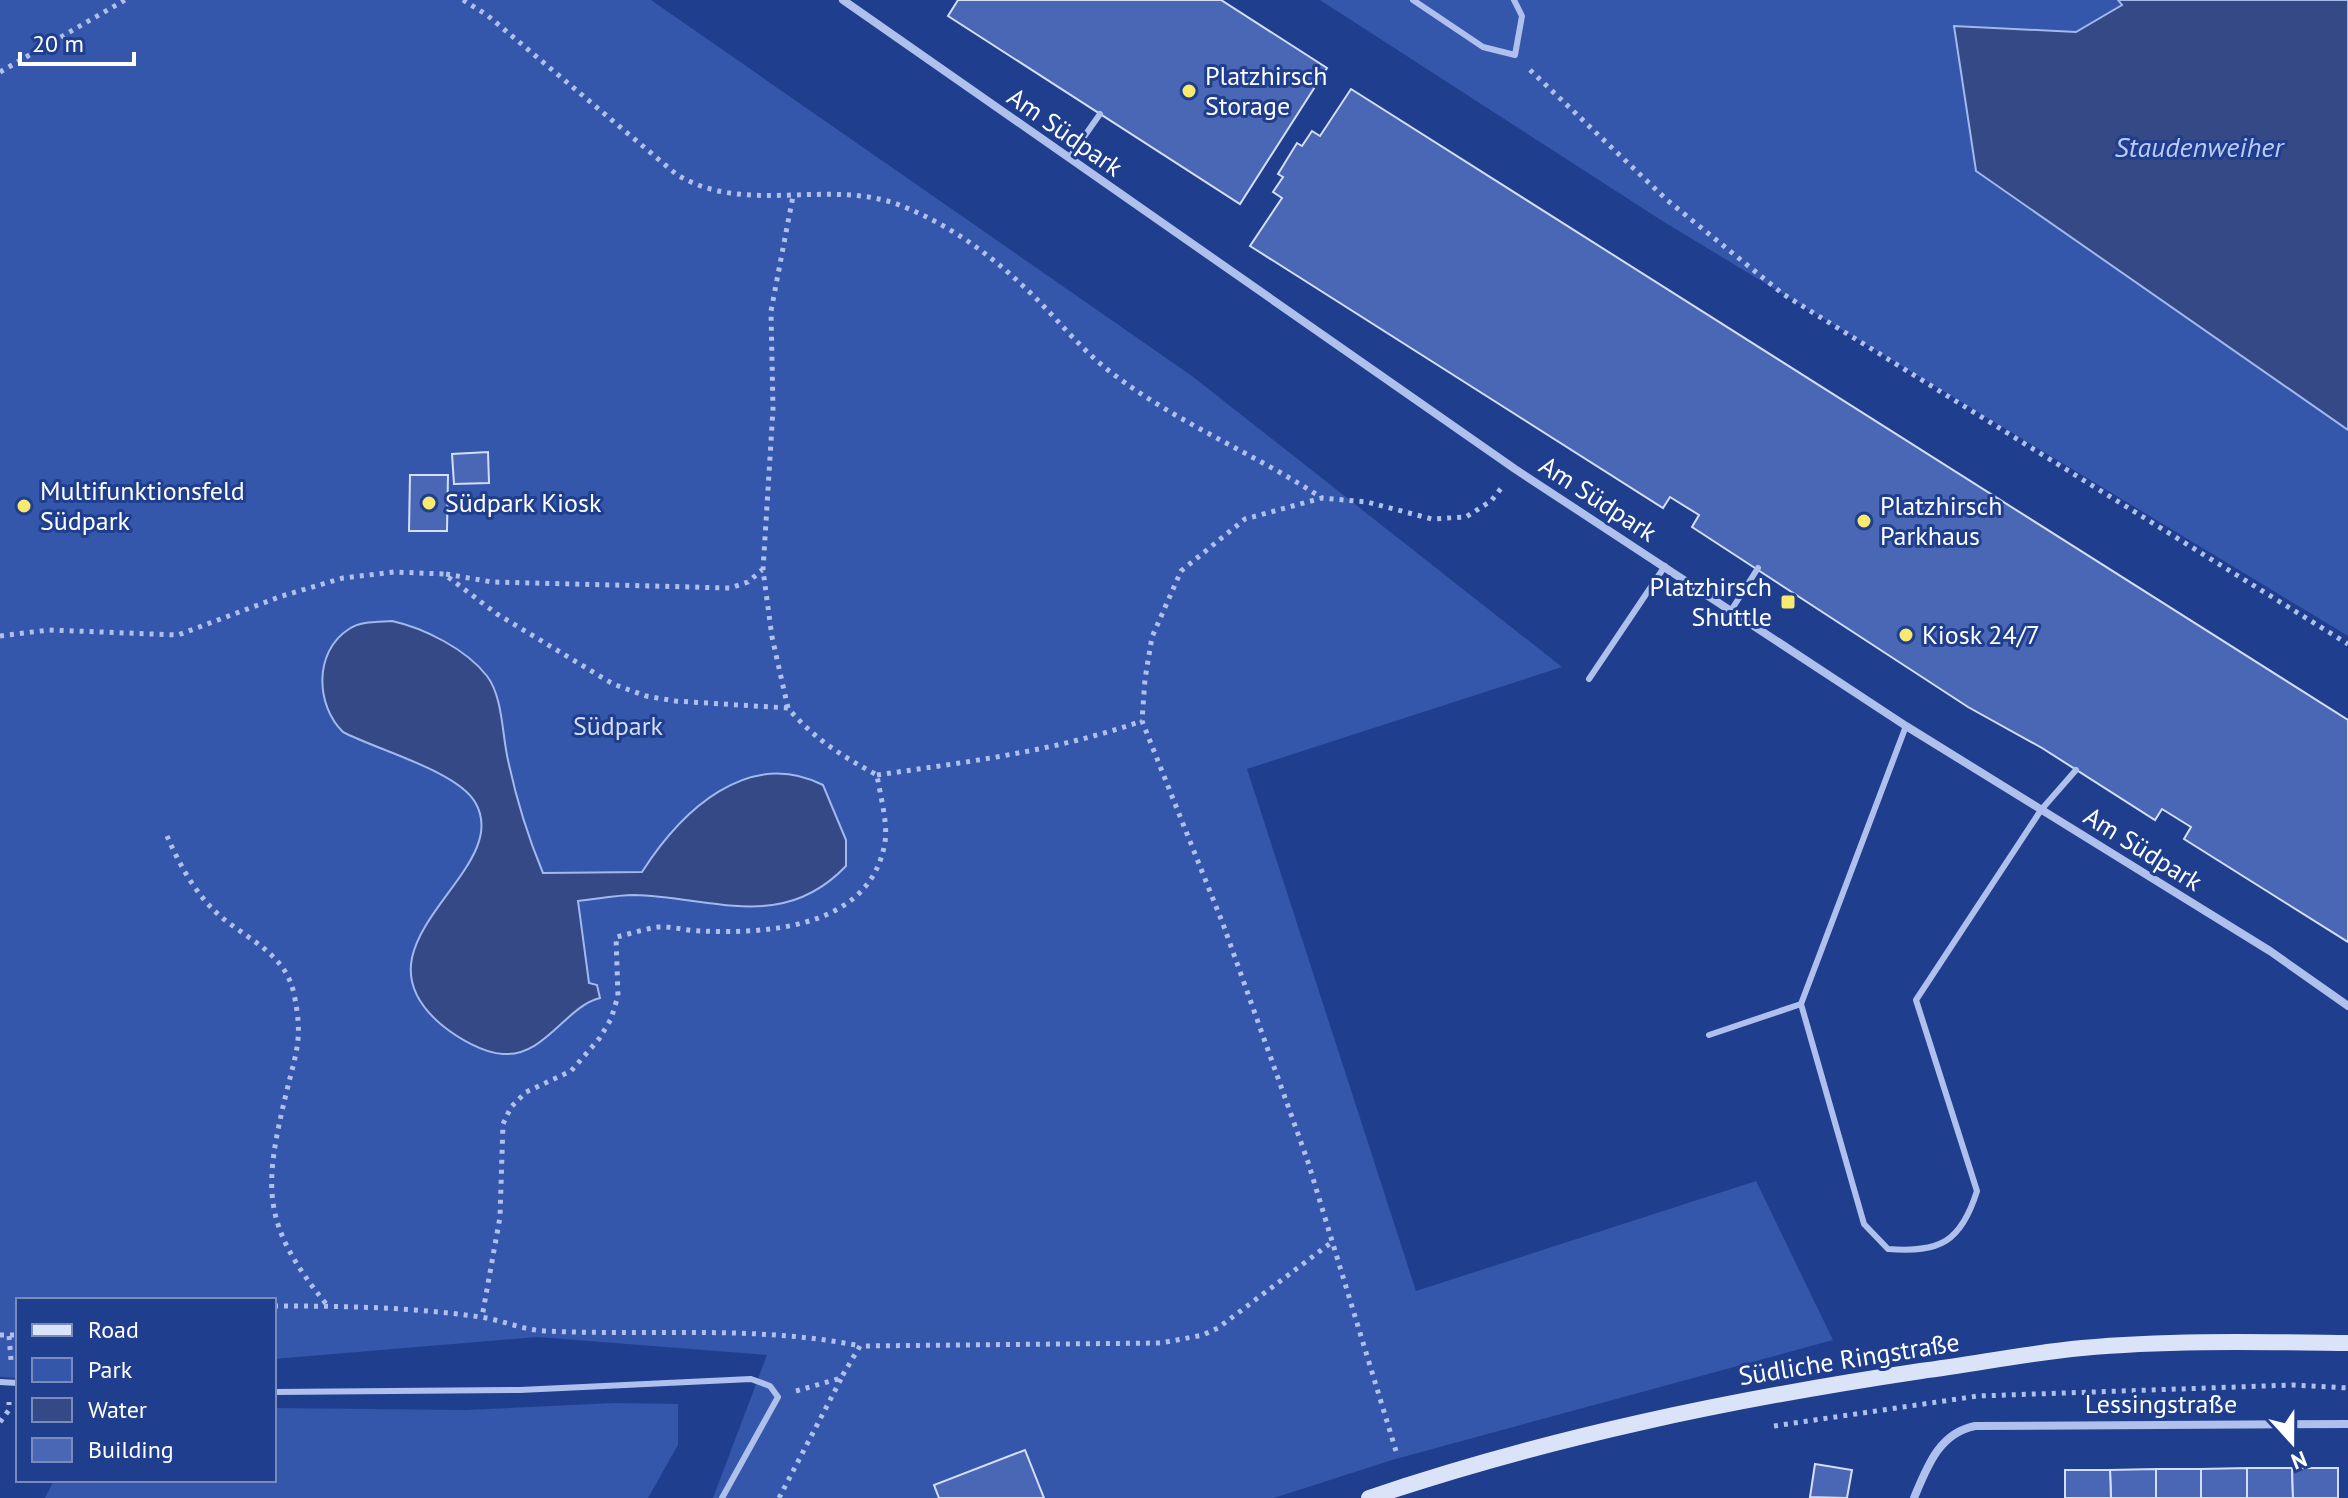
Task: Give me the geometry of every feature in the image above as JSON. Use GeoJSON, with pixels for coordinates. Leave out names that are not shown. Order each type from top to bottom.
{"type":"FeatureCollection","features":[{"type":"Feature","properties":{"kind":"main road","name":"Südliche Ringstraße"},"geometry":{"type":"LineString","coordinates":[[1369,1498],[1456,1468],[1612,1427],[1775,1393],[2082,1348],[2249,1342],[2348,1343]]}},
{"type":"Feature","properties":{"kind":"street","name":"Am Südpark"},"geometry":{"type":"LineString","coordinates":[[843,0],[1515,469],[1906,726],[2270,951],[2348,1006]]}},
{"type":"Feature","properties":{"kind":"street","name":"Lessingstraße"},"geometry":{"type":"LineString","coordinates":[[1914,1498],[1933,1453],[1960,1429],[1975,1426],[2348,1424]]}},
{"type":"Feature","properties":{"kind":"lane"},"geometry":{"type":"LineString","coordinates":[[1413,0],[1483,47],[1515,55],[1522,16],[1514,0]]}},
{"type":"Feature","properties":{"kind":"lane"},"geometry":{"type":"LineString","coordinates":[[1069,158],[1100,114]]}},
{"type":"Feature","properties":{"kind":"lane"},"geometry":{"type":"LineString","coordinates":[[1589,679],[1665,566]]}},
{"type":"Feature","properties":{"kind":"lane"},"geometry":{"type":"LineString","coordinates":[[1732,609],[1758,568]]}},
{"type":"Feature","properties":{"kind":"lane"},"geometry":{"type":"LineString","coordinates":[[1906,726],[1801,1004],[1864,1224],[1888,1249],[1922,1252],[1951,1238],[1969,1217],[1977,1191],[1916,1000],[2041,810],[2076,770]]}},
{"type":"Feature","properties":{"kind":"lane"},"geometry":{"type":"LineString","coordinates":[[1709,1035],[1801,1004]]}},
{"type":"Feature","properties":{"kind":"lane"},"geometry":{"type":"LineString","coordinates":[[276,1392],[520,1390],[751,1379],[770,1386],[778,1397],[722,1498]]}},
{"type":"Feature","properties":{"kind":"path"},"geometry":{"type":"LineString","coordinates":[[0,72],[125,0]]}},
{"type":"Feature","properties":{"kind":"path"},"geometry":{"type":"LineString","coordinates":[[463,0],[487,15],[676,174],[699,188],[736,195],[846,193],[903,206],[954,230],[1023,285],[1074,340],[1138,393],[1177,418],[1274,466],[1322,498]]}},
{"type":"Feature","properties":{"kind":"path"},"geometry":{"type":"LineString","coordinates":[[1515,55],[1667,200],[1783,294],[2348,644]]}},
{"type":"Feature","properties":{"kind":"path"},"geometry":{"type":"LineString","coordinates":[[793,196],[771,311],[773,409],[763,570],[772,637],[788,708],[808,732],[834,752],[877,775],[1021,753],[1106,734],[1142,721]]}},
{"type":"Feature","properties":{"kind":"path"},"geometry":{"type":"LineString","coordinates":[[1396,1451],[1332,1242],[1223,924],[1142,721],[1152,637],[1181,571],[1245,519],[1322,498],[1367,502],[1432,519],[1466,517],[1491,501],[1515,469]]}},
{"type":"Feature","properties":{"kind":"path"},"geometry":{"type":"LineString","coordinates":[[0,636],[49,630],[178,635],[282,596],[343,578],[394,572],[444,574],[492,582],[730,588],[748,582],[763,570]]}},
{"type":"Feature","properties":{"kind":"path"},"geometry":{"type":"LineString","coordinates":[[444,574],[497,614],[613,684],[646,696],[675,701],[788,708]]}},
{"type":"Feature","properties":{"kind":"path"},"geometry":{"type":"LineString","coordinates":[[482,1317],[500,1217],[503,1124],[511,1107],[526,1092],[571,1071],[599,1039],[611,1019],[618,996],[616,937],[660,927],[697,931],[762,930],[826,916],[851,903],[870,884],[886,839],[877,775]]}},
{"type":"Feature","properties":{"kind":"path"},"geometry":{"type":"LineString","coordinates":[[167,836],[183,872],[224,919],[261,942],[281,966],[293,990],[301,1036],[276,1138],[270,1192],[281,1238],[305,1278],[328,1306]]}},
{"type":"Feature","properties":{"kind":"path"},"geometry":{"type":"LineString","coordinates":[[276,1306],[379,1306],[482,1317],[541,1331],[769,1335],[822,1338],[860,1346],[1161,1343],[1203,1335],[1218,1328],[1332,1242]]}},
{"type":"Feature","properties":{"kind":"path"},"geometry":{"type":"LineString","coordinates":[[779,1498],[860,1346]]}},
{"type":"Feature","properties":{"kind":"path"},"geometry":{"type":"LineString","coordinates":[[778,1397],[841,1378]]}},
{"type":"Feature","properties":{"kind":"path"},"geometry":{"type":"LineString","coordinates":[[1763,1428],[1978,1396],[2293,1385],[2348,1388]]}},
{"type":"Feature","properties":{"kind":"green space","name":"Südpark"},"geometry":{"type":"Polygon","coordinates":[[[0,0],[651,0],[1192,376],[1562,667],[1247,769],[1416,1291],[1756,1181],[1833,1340],[1392,1460],[1274,1498],[713,1498],[767,1355],[538,1337],[276,1359],[276,1298],[16,1298],[16,1378],[0,1377],[0,0]]]}},
{"type":"Feature","properties":{"kind":"green space"},"geometry":{"type":"Polygon","coordinates":[[[1320,0],[2118,0],[2123,4],[2076,32],[1954,26],[1976,171],[2348,430],[2348,636],[1664,222],[1320,0]]]}},
{"type":"Feature","properties":{"kind":"green space"},"geometry":{"type":"Polygon","coordinates":[[[614,1403],[678,1404],[678,1445],[648,1498],[45,1498],[53,1482],[276,1482],[276,1408],[465,1410],[614,1403]]]}},
{"type":"Feature","properties":{"kind":"water","name":"Staudenweiher"},"geometry":{"type":"Polygon","coordinates":[[[2118,0],[2348,0],[2348,430],[1976,171],[1954,26],[2076,32],[2122,5],[2118,0]]]}},
{"type":"Feature","properties":{"kind":"water"},"geometry":{"type":"Polygon","coordinates":[[[392,621],[431,634],[468,657],[487,676],[499,705],[515,789],[543,873],[642,872],[676,827],[719,791],[743,780],[769,774],[795,775],[823,785],[846,840],[846,866],[822,887],[797,899],[772,905],[746,906],[634,895],[578,901],[589,983],[597,985],[600,998],[576,1011],[543,1040],[518,1053],[495,1053],[471,1044],[443,1026],[417,995],[411,966],[419,937],[473,855],[482,828],[475,802],[466,791],[434,771],[343,732],[327,708],[324,694],[324,665],[337,639],[358,625],[392,621]]]}},
{"type":"Feature","properties":{"kind":"building","name":"Platzhirsch Storage"},"geometry":{"type":"Polygon","coordinates":[[[958,0],[1221,0],[1327,68],[1240,204],[948,16],[958,0]]]}},
{"type":"Feature","properties":{"kind":"building","name":"Platzhirsch Parkhaus"},"geometry":{"type":"Polygon","coordinates":[[[1351,89],[2348,720],[2348,942],[2184,839],[2191,827],[2162,809],[2155,820],[2042,748],[1968,707],[1692,527],[1699,515],[1670,497],[1663,508],[1250,246],[1282,198],[1273,192],[1283,177],[1278,174],[1297,143],[1302,146],[1312,131],[1320,136],[1351,89]]]}},
{"type":"Feature","properties":{"kind":"building"},"geometry":{"type":"Polygon","coordinates":[[[488,452],[489,483],[454,484],[452,454],[488,452]]]}},
{"type":"Feature","properties":{"kind":"building","name":"Südpark Kiosk"},"geometry":{"type":"Polygon","coordinates":[[[410,475],[448,475],[447,531],[409,531],[410,475]]]}},
{"type":"Feature","properties":{"kind":"building"},"geometry":{"type":"Polygon","coordinates":[[[1025,1450],[1044,1498],[939,1498],[934,1485],[1025,1450]]]}},
{"type":"Feature","properties":{"kind":"building"},"geometry":{"type":"Polygon","coordinates":[[[1815,1464],[1852,1470],[1847,1498],[1810,1497],[1815,1464]]]}},
{"type":"Feature","properties":{"kind":"building"},"geometry":{"type":"Polygon","coordinates":[[[2247,1468],[2292,1468],[2293,1498],[2247,1498],[2247,1468]]]}},
{"type":"Feature","properties":{"kind":"building"},"geometry":{"type":"Polygon","coordinates":[[[2247,1468],[2247,1498],[2201,1498],[2201,1469],[2247,1468]]]}},
{"type":"Feature","properties":{"kind":"building"},"geometry":{"type":"Polygon","coordinates":[[[2292,1468],[2338,1468],[2338,1498],[2293,1498],[2292,1468]]]}},
{"type":"Feature","properties":{"kind":"building"},"geometry":{"type":"Polygon","coordinates":[[[2156,1469],[2156,1498],[2111,1498],[2110,1470],[2156,1469]]]}},
{"type":"Feature","properties":{"kind":"building"},"geometry":{"type":"Polygon","coordinates":[[[2156,1469],[2201,1469],[2201,1498],[2156,1498],[2156,1469]]]}},
{"type":"Feature","properties":{"kind":"building"},"geometry":{"type":"Polygon","coordinates":[[[2065,1470],[2110,1470],[2111,1498],[2065,1498],[2065,1470]]]}},
{"type":"Feature","properties":{"kind":"place","name":"Platzhirsch Storage"},"geometry":{"type":"Point","coordinates":[1189,91]}},
{"type":"Feature","properties":{"kind":"place","name":"Südpark Kiosk"},"geometry":{"type":"Point","coordinates":[429,503]}},
{"type":"Feature","properties":{"kind":"place","name":"Multifunktionsfeld Südpark"},"geometry":{"type":"Point","coordinates":[24,506]}},
{"type":"Feature","properties":{"kind":"place","name":"Platzhirsch Parkhaus"},"geometry":{"type":"Point","coordinates":[1864,521]}},
{"type":"Feature","properties":{"kind":"place","name":"Platzhirsch Shuttle"},"geometry":{"type":"Point","coordinates":[1788,602]}},
{"type":"Feature","properties":{"kind":"place","name":"Kiosk 24/7"},"geometry":{"type":"Point","coordinates":[1906,635]}}]}
